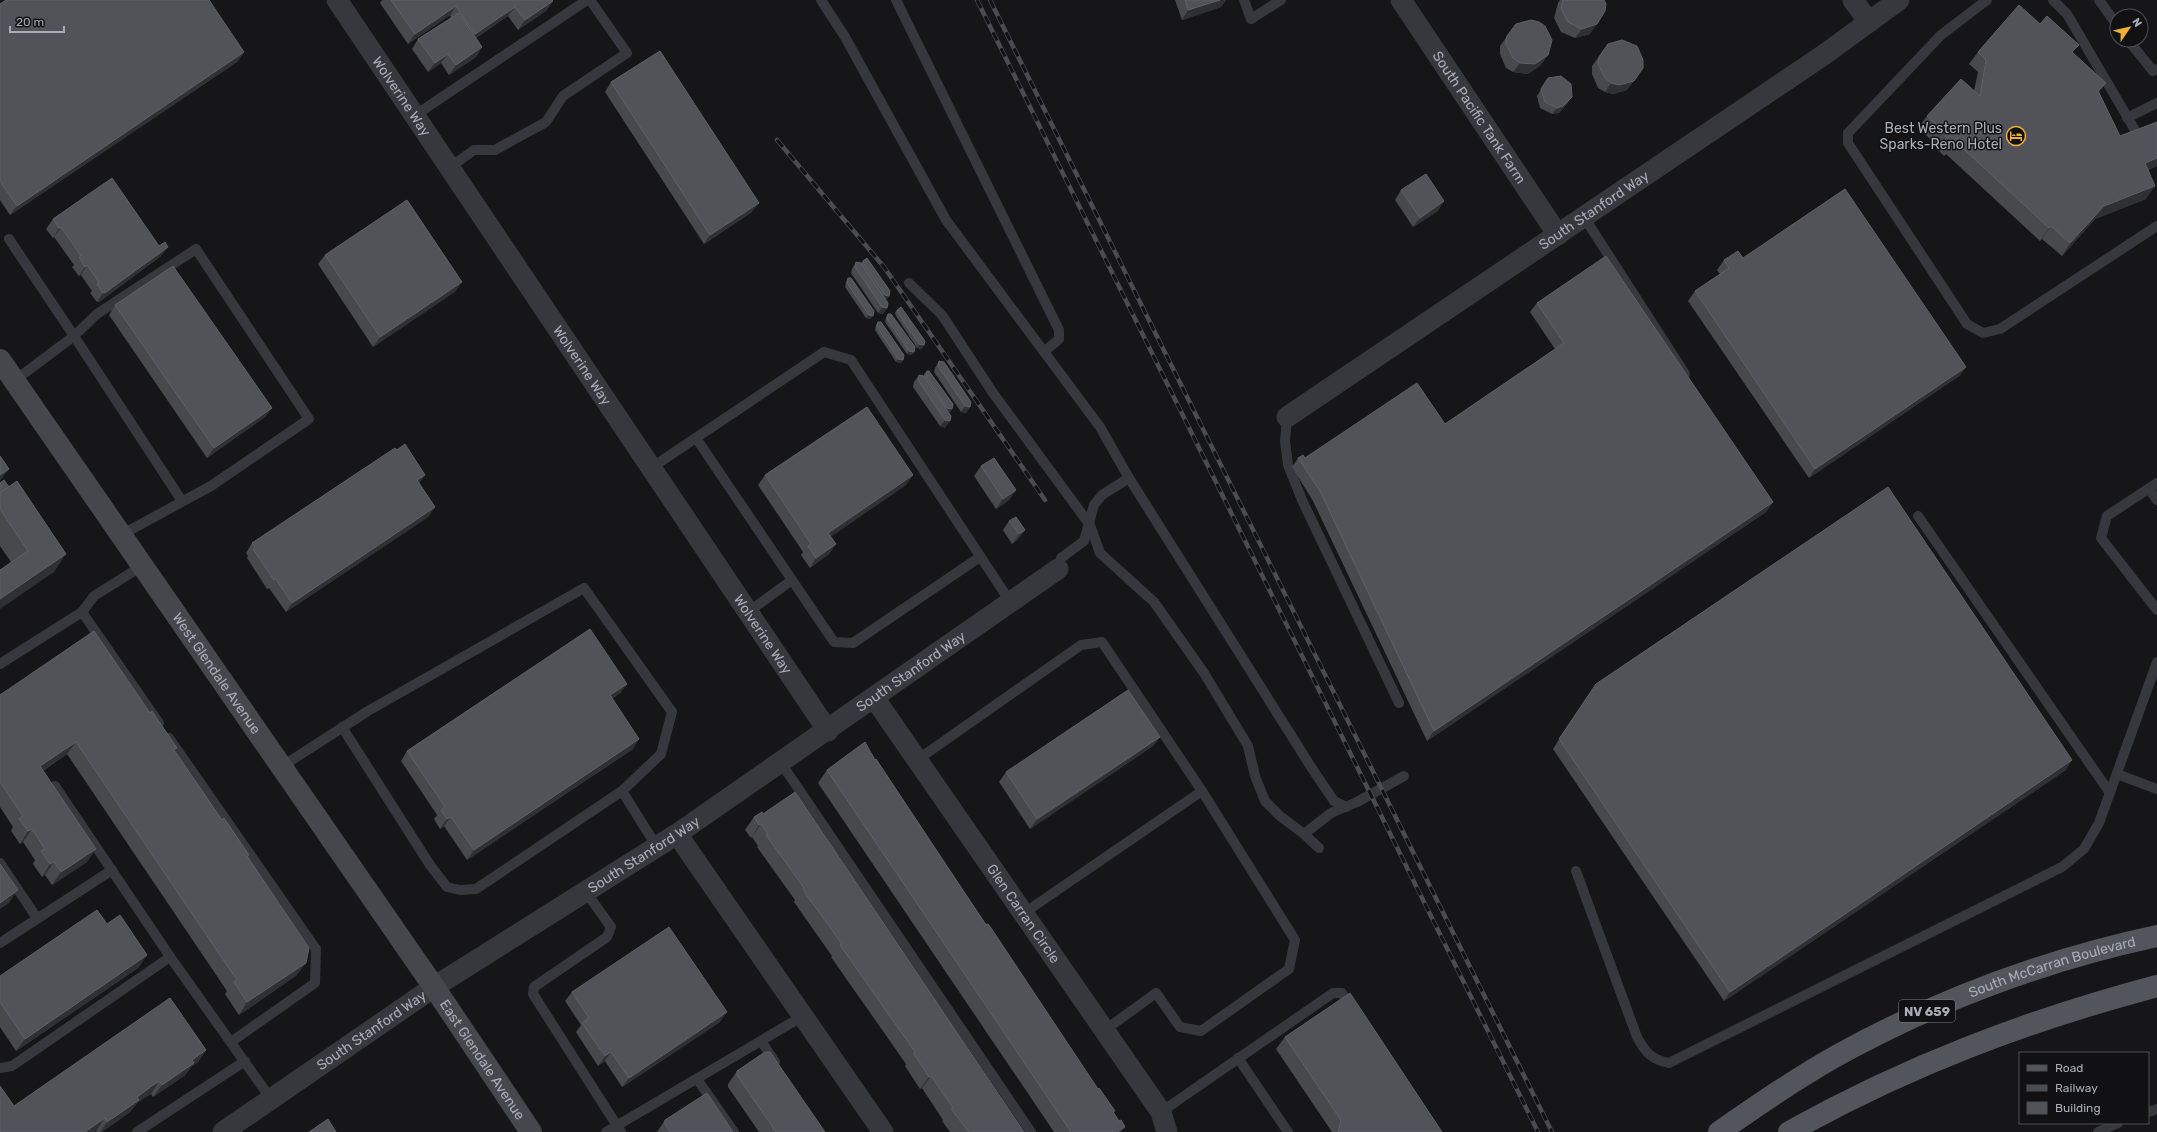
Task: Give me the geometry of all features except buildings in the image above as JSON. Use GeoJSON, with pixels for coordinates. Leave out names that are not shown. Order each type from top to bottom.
{"type":"FeatureCollection","features":[{"type":"Feature","properties":{"kind":"main road","name":"West Glendale Avenue"},"geometry":{"type":"LineString","coordinates":[[0,360],[434,987]]}},
{"type":"Feature","properties":{"kind":"main road","name":"South McCarran Boulevard"},"geometry":{"type":"LineString","coordinates":[[1719,1132],[1837,1055],[1929,1010],[1985,986],[2042,967],[2118,945],[2157,936]]}},
{"type":"Feature","properties":{"kind":"main road"},"geometry":{"type":"LineString","coordinates":[[1789,1132],[1855,1096],[1939,1058],[2053,1017],[2157,986]]}},
{"type":"Feature","properties":{"kind":"main road","name":"East Glendale Avenue"},"geometry":{"type":"LineString","coordinates":[[434,987],[531,1132]]}},
{"type":"Feature","properties":{"kind":"street","name":"Wolverine Way"},"geometry":{"type":"LineString","coordinates":[[337,0],[828,730]]}},
{"type":"Feature","properties":{"kind":"street","name":"South Pacific Tank Farm"},"geometry":{"type":"LineString","coordinates":[[1401,0],[1558,235]]}},
{"type":"Feature","properties":{"kind":"street"},"geometry":{"type":"LineString","coordinates":[[1853,0],[1869,22]]}},
{"type":"Feature","properties":{"kind":"street","name":"South Stanford Way"},"geometry":{"type":"LineString","coordinates":[[1287,416],[1826,54],[1899,0]]}},
{"type":"Feature","properties":{"kind":"street","name":"South Stanford Way"},"geometry":{"type":"LineString","coordinates":[[223,1132],[434,987],[677,834],[1058,570]]}},
{"type":"Feature","properties":{"kind":"street","name":"Glen Carran Circle"},"geometry":{"type":"LineString","coordinates":[[875,698],[1161,1112],[1167,1132]]}},
{"type":"Feature","properties":{"kind":"street"},"geometry":{"type":"LineString","coordinates":[[677,834],[883,1132]]}},
{"type":"Feature","properties":{"kind":"lane"},"geometry":{"type":"LineString","coordinates":[[414,116],[587,0]]}},
{"type":"Feature","properties":{"kind":"lane"},"geometry":{"type":"LineString","coordinates":[[449,168],[474,150],[495,150],[546,122],[563,96],[627,53],[590,0]]}},
{"type":"Feature","properties":{"kind":"lane"},"geometry":{"type":"LineString","coordinates":[[821,0],[845,37],[946,220],[1100,427],[1129,478],[1313,770],[1334,801],[1346,807]]}},
{"type":"Feature","properties":{"kind":"lane"},"geometry":{"type":"LineString","coordinates":[[896,0],[1059,330],[1059,339],[1044,352]]}},
{"type":"Feature","properties":{"kind":"lane"},"geometry":{"type":"LineString","coordinates":[[1244,0],[1251,19],[1281,0]]}},
{"type":"Feature","properties":{"kind":"lane"},"geometry":{"type":"LineString","coordinates":[[1987,0],[1941,35],[1848,133],[1848,143],[1967,324],[1983,333],[2000,329],[2157,226]]}},
{"type":"Feature","properties":{"kind":"lane"},"geometry":{"type":"LineString","coordinates":[[2053,0],[2067,14],[2146,149]]}},
{"type":"Feature","properties":{"kind":"lane"},"geometry":{"type":"LineString","coordinates":[[2099,0],[2109,14]]}},
{"type":"Feature","properties":{"kind":"lane"},"geometry":{"type":"LineString","coordinates":[[2135,48],[2156,74]]}},
{"type":"Feature","properties":{"kind":"lane"},"geometry":{"type":"LineString","coordinates":[[2127,118],[2157,103]]}},
{"type":"Feature","properties":{"kind":"lane"},"geometry":{"type":"LineString","coordinates":[[1584,217],[1676,358],[1690,385]]}},
{"type":"Feature","properties":{"kind":"lane"},"geometry":{"type":"LineString","coordinates":[[9,239],[182,501]]}},
{"type":"Feature","properties":{"kind":"lane"},"geometry":{"type":"LineString","coordinates":[[14,381],[74,336],[97,314],[196,249],[309,419],[211,486],[121,535]]}},
{"type":"Feature","properties":{"kind":"lane"},"geometry":{"type":"LineString","coordinates":[[909,283],[942,315],[993,393],[1090,525],[1100,552],[1154,602],[1204,673],[1248,746],[1255,776],[1265,801],[1280,816],[1304,834],[1319,848]]}},
{"type":"Feature","properties":{"kind":"lane"},"geometry":{"type":"LineString","coordinates":[[651,468],[824,352],[851,360],[1010,603]]}},
{"type":"Feature","properties":{"kind":"lane"},"geometry":{"type":"LineString","coordinates":[[1287,416],[1285,441],[1288,465],[1302,500],[1400,703]]}},
{"type":"Feature","properties":{"kind":"lane"},"geometry":{"type":"LineString","coordinates":[[696,438],[834,642],[853,643],[980,557]]}},
{"type":"Feature","properties":{"kind":"lane"},"geometry":{"type":"LineString","coordinates":[[1058,570],[1061,558],[1084,541],[1090,525],[1094,505],[1102,495],[1129,478]]}},
{"type":"Feature","properties":{"kind":"lane"},"geometry":{"type":"LineString","coordinates":[[2157,500],[2153,486],[2107,516],[2101,538],[2157,610]]}},
{"type":"Feature","properties":{"kind":"lane"},"geometry":{"type":"LineString","coordinates":[[1918,516],[2110,793]]}},
{"type":"Feature","properties":{"kind":"lane"},"geometry":{"type":"LineString","coordinates":[[0,664],[82,612],[94,596],[142,566]]}},
{"type":"Feature","properties":{"kind":"lane"},"geometry":{"type":"LineString","coordinates":[[748,612],[792,580]]}},
{"type":"Feature","properties":{"kind":"lane"},"geometry":{"type":"LineString","coordinates":[[282,767],[342,727],[584,588],[672,712],[662,754],[622,791],[476,890],[460,890],[448,887],[430,865],[342,727]]}},
{"type":"Feature","properties":{"kind":"lane"},"geometry":{"type":"LineString","coordinates":[[82,612],[316,949],[315,983],[231,1042]]}},
{"type":"Feature","properties":{"kind":"lane"},"geometry":{"type":"LineString","coordinates":[[917,760],[1081,645],[1102,642],[1202,790],[1295,940],[1288,969],[1201,1031],[1180,1027],[1156,993],[1104,1030]]}},
{"type":"Feature","properties":{"kind":"lane"},"geometry":{"type":"LineString","coordinates":[[1576,871],[1637,1037],[1646,1053],[1658,1061],[1669,1063],[2062,867],[2084,849],[2099,823],[2157,662]]}},
{"type":"Feature","properties":{"kind":"lane"},"geometry":{"type":"LineString","coordinates":[[781,762],[1031,1132]]}},
{"type":"Feature","properties":{"kind":"lane"},"geometry":{"type":"LineString","coordinates":[[2116,774],[2157,788]]}},
{"type":"Feature","properties":{"kind":"lane"},"geometry":{"type":"LineString","coordinates":[[1304,834],[1331,813],[1346,807],[1404,776]]}},
{"type":"Feature","properties":{"kind":"lane"},"geometry":{"type":"LineString","coordinates":[[55,786],[170,957],[271,1099]]}},
{"type":"Feature","properties":{"kind":"lane"},"geometry":{"type":"LineString","coordinates":[[1024,913],[1202,790]]}},
{"type":"Feature","properties":{"kind":"lane"},"geometry":{"type":"LineString","coordinates":[[622,791],[657,847]]}},
{"type":"Feature","properties":{"kind":"lane"},"geometry":{"type":"LineString","coordinates":[[0,863],[38,918]]}},
{"type":"Feature","properties":{"kind":"lane"},"geometry":{"type":"LineString","coordinates":[[0,943],[112,870]]}},
{"type":"Feature","properties":{"kind":"lane"},"geometry":{"type":"LineString","coordinates":[[586,892],[611,927],[608,937],[534,987],[533,994],[619,1129]]}},
{"type":"Feature","properties":{"kind":"lane"},"geometry":{"type":"LineString","coordinates":[[0,1068],[12,1066],[170,957]]}},
{"type":"Feature","properties":{"kind":"lane"},"geometry":{"type":"LineString","coordinates":[[1161,1112],[1333,993],[1342,993],[1355,1013]]}},
{"type":"Feature","properties":{"kind":"lane"},"geometry":{"type":"LineString","coordinates":[[606,1132],[619,1129],[697,1079],[803,1016]]}},
{"type":"Feature","properties":{"kind":"lane"},"geometry":{"type":"LineString","coordinates":[[761,1041],[783,1074]]}},
{"type":"Feature","properties":{"kind":"lane"},"geometry":{"type":"LineString","coordinates":[[1238,1058],[1288,1132]]}},
{"type":"Feature","properties":{"kind":"lane"},"geometry":{"type":"LineString","coordinates":[[137,1132],[244,1061]]}},
{"type":"Feature","properties":{"kind":"lane"},"geometry":{"type":"LineString","coordinates":[[697,1079],[734,1132]]}},
{"type":"Feature","properties":{"kind":"lane"},"geometry":{"type":"LineString","coordinates":[[2098,1132],[2116,1124]]}},
{"type":"Feature","properties":{"kind":"railway"},"geometry":{"type":"LineString","coordinates":[[977,0],[1538,1132]]}},
{"type":"Feature","properties":{"kind":"railway"},"geometry":{"type":"LineString","coordinates":[[990,0],[1552,1132]]}},
{"type":"Feature","properties":{"kind":"railway"},"geometry":{"type":"LineString","coordinates":[[777,140],[884,267],[1045,500]]}},
{"type":"Feature","properties":{"kind":"place","name":"Best Western Plus Sparks-Reno Hotel"},"geometry":{"type":"Point","coordinates":[2016,136]}}]}
